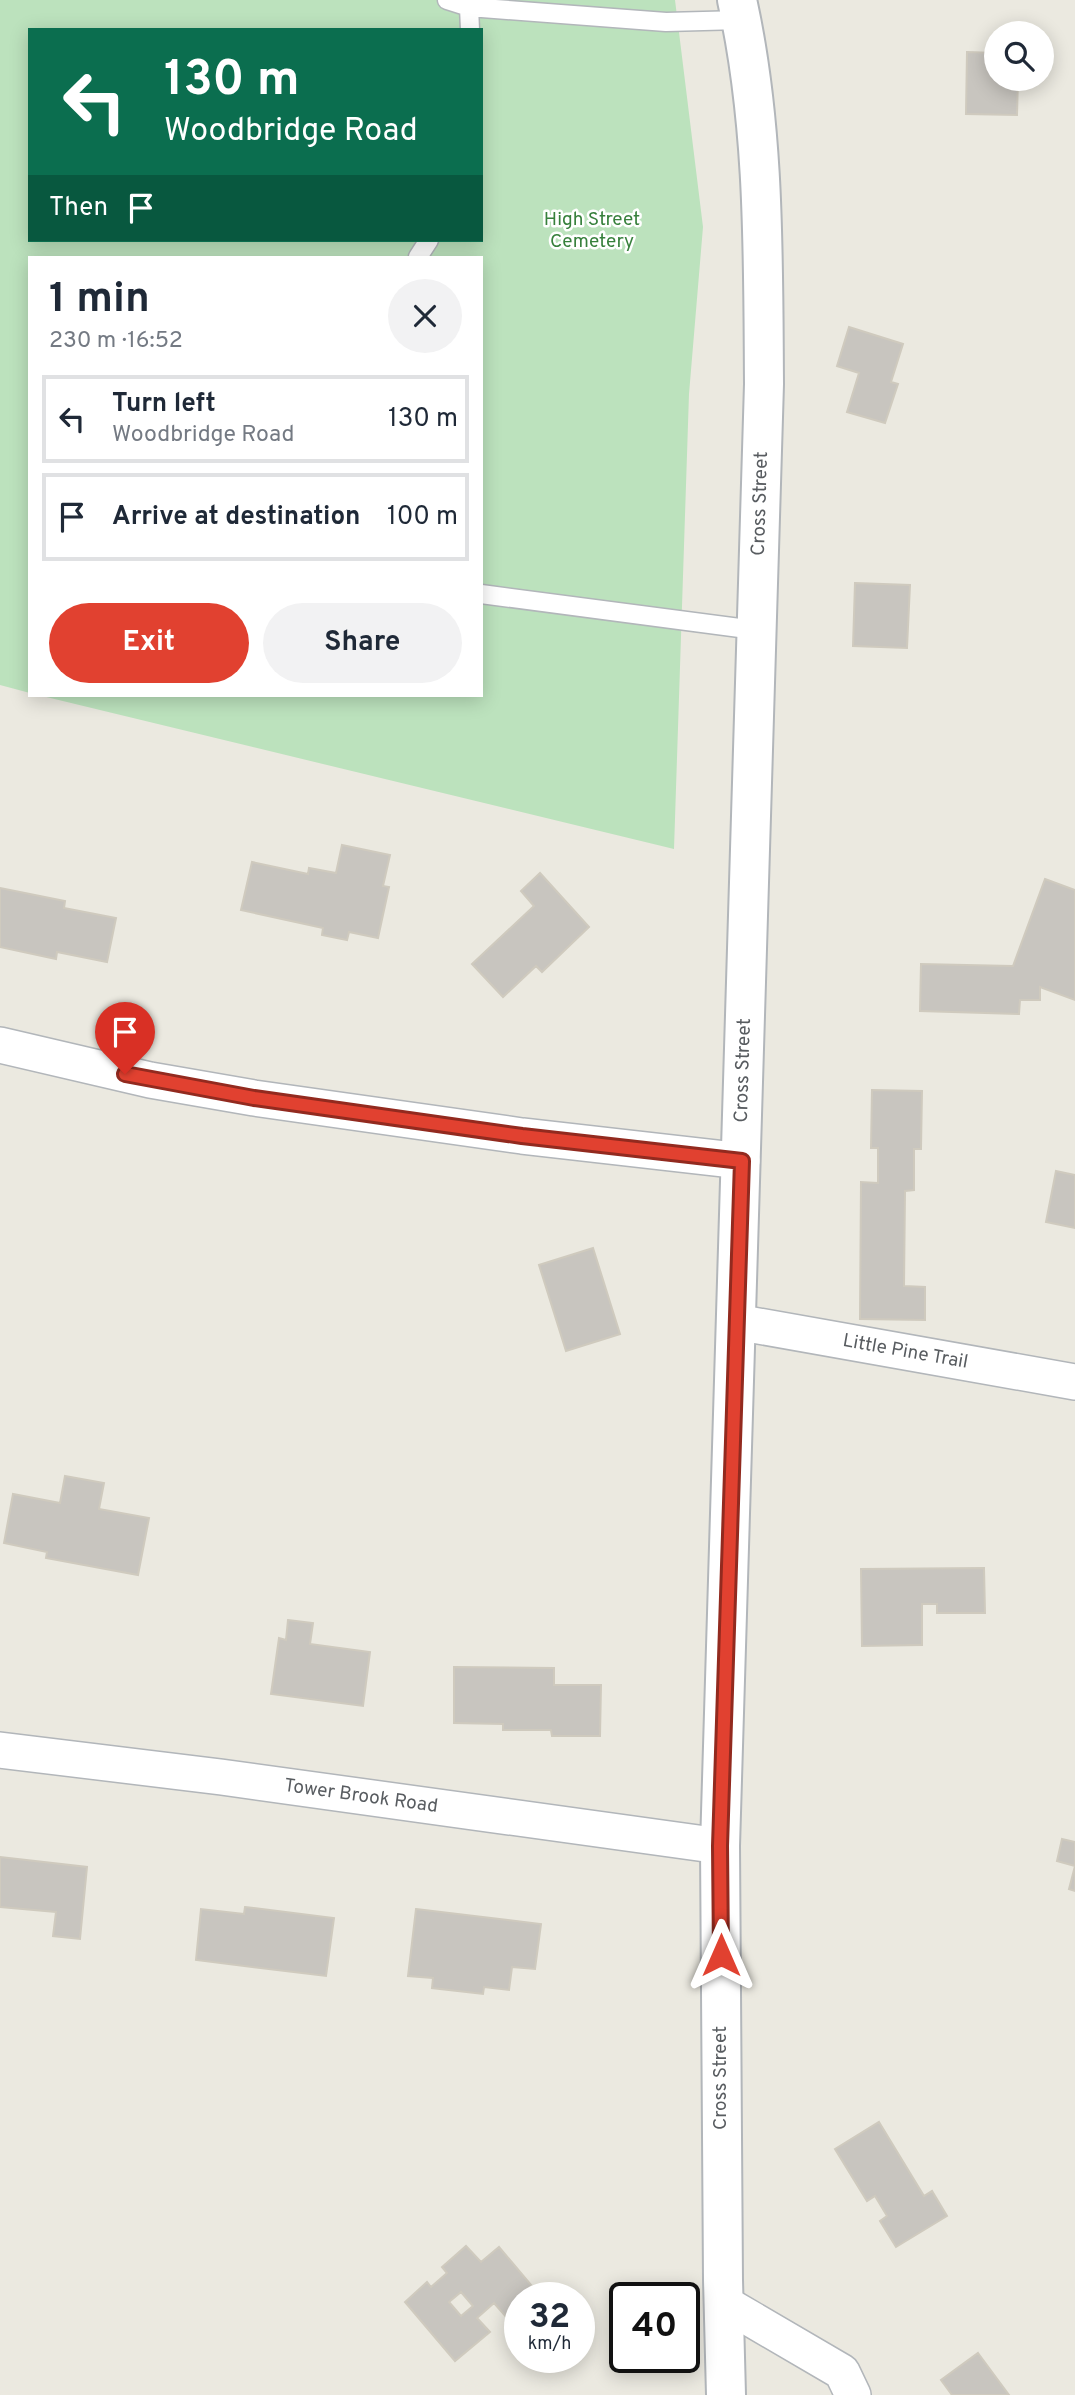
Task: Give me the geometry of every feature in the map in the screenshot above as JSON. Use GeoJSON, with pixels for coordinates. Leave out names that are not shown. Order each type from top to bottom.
{"type":"FeatureCollection","features":[{"type":"Feature","properties":{"kind":"street","name":"Cross Street"},"geometry":{"type":"LineString","coordinates":[[726,2395],[720,1846],[764,384],[762,214],[755,110],[739,10]]}},
{"type":"Feature","properties":{"kind":"street"},"geometry":{"type":"LineString","coordinates":[[0,1045],[150,1080],[254,1098],[522,1136],[742,1161]]}},
{"type":"Feature","properties":{"kind":"street","name":"Little Pine Trail"},"geometry":{"type":"LineString","coordinates":[[736,1322],[1075,1382]]}},
{"type":"Feature","properties":{"kind":"street","name":"Tower Brook Road"},"geometry":{"type":"LineString","coordinates":[[0,1750],[221,1777],[720,1846]]}},
{"type":"Feature","properties":{"kind":"street"},"geometry":{"type":"LineString","coordinates":[[724,2303],[842,2372],[853,2395]]}},
{"type":"Feature","properties":{"kind":"lane"},"geometry":{"type":"LineString","coordinates":[[447,0],[469,7],[666,22],[739,10]]}},
{"type":"Feature","properties":{"kind":"lane"},"geometry":{"type":"LineString","coordinates":[[469,7],[470,28]]}},
{"type":"Feature","properties":{"kind":"lane"},"geometry":{"type":"LineString","coordinates":[[483,594],[755,630]]}},
{"type":"Feature","properties":{"kind":"green space","name":"High Street Cemetery"},"geometry":{"type":"Polygon","coordinates":[[[0,0],[675,0],[703,227],[689,394],[674,849],[46,697],[483,697],[483,256],[28,256],[28,692],[0,685],[0,0]]]}},
{"type":"Feature","properties":{"kind":"building"},"geometry":{"type":"Polygon","coordinates":[[[967,52],[984,53],[984,91],[1018,91],[1017,115],[966,114],[967,52]]]}},
{"type":"Feature","properties":{"kind":"building"},"geometry":{"type":"Polygon","coordinates":[[[849,327],[903,344],[891,382],[898,384],[885,423],[847,412],[859,373],[837,366],[849,327]]]}},
{"type":"Feature","properties":{"kind":"building"},"geometry":{"type":"Polygon","coordinates":[[[855,583],[910,585],[907,648],[853,646],[855,583]]]}},
{"type":"Feature","properties":{"kind":"building"},"geometry":{"type":"Polygon","coordinates":[[[342,845],[390,855],[383,886],[389,887],[378,938],[349,932],[347,940],[322,935],[323,928],[241,910],[252,862],[308,874],[309,868],[336,873],[342,845]]]}},
{"type":"Feature","properties":{"kind":"building"},"geometry":{"type":"Polygon","coordinates":[[[540,873],[589,927],[542,972],[536,966],[503,997],[472,964],[534,906],[521,891],[540,873]]]}},
{"type":"Feature","properties":{"kind":"building"},"geometry":{"type":"Polygon","coordinates":[[[1045,879],[1075,890],[1075,1000],[1040,987],[1040,1000],[1020,1000],[1019,1014],[920,1011],[921,964],[1013,966],[1045,879]]]}},
{"type":"Feature","properties":{"kind":"building"},"geometry":{"type":"Polygon","coordinates":[[[0,888],[65,901],[64,908],[116,918],[107,962],[57,952],[56,959],[0,947],[0,888]]]}},
{"type":"Feature","properties":{"kind":"building"},"geometry":{"type":"Polygon","coordinates":[[[872,1090],[922,1091],[921,1149],[914,1149],[914,1190],[905,1191],[904,1286],[925,1287],[925,1320],[860,1319],[861,1182],[878,1183],[878,1148],[871,1148],[872,1090]]]}},
{"type":"Feature","properties":{"kind":"building"},"geometry":{"type":"Polygon","coordinates":[[[1056,1171],[1075,1175],[1075,1228],[1046,1222],[1056,1171]]]}},
{"type":"Feature","properties":{"kind":"building"},"geometry":{"type":"Polygon","coordinates":[[[593,1248],[620,1334],[566,1351],[539,1265],[593,1248]]]}},
{"type":"Feature","properties":{"kind":"building"},"geometry":{"type":"Polygon","coordinates":[[[65,1476],[104,1483],[99,1509],[149,1518],[138,1575],[46,1558],[47,1552],[4,1543],[13,1494],[60,1503],[65,1476]]]}},
{"type":"Feature","properties":{"kind":"building"},"geometry":{"type":"Polygon","coordinates":[[[984,1568],[985,1613],[937,1613],[937,1604],[922,1604],[922,1645],[862,1646],[861,1569],[984,1568]]]}},
{"type":"Feature","properties":{"kind":"building"},"geometry":{"type":"Polygon","coordinates":[[[288,1620],[313,1623],[310,1644],[370,1652],[363,1706],[271,1694],[279,1638],[286,1640],[288,1620]]]}},
{"type":"Feature","properties":{"kind":"building"},"geometry":{"type":"Polygon","coordinates":[[[454,1667],[554,1668],[554,1685],[601,1685],[600,1736],[552,1736],[551,1730],[503,1730],[503,1724],[454,1723],[454,1667]]]}},
{"type":"Feature","properties":{"kind":"building"},"geometry":{"type":"Polygon","coordinates":[[[1062,1839],[1075,1842],[1075,1866],[1057,1861],[1062,1839]]]}},
{"type":"Feature","properties":{"kind":"building"},"geometry":{"type":"Polygon","coordinates":[[[0,1857],[87,1867],[80,1939],[53,1936],[56,1912],[0,1907],[0,1857]]]}},
{"type":"Feature","properties":{"kind":"building"},"geometry":{"type":"Polygon","coordinates":[[[1075,1866],[1075,1891],[1069,1889],[1075,1866]]]}},
{"type":"Feature","properties":{"kind":"building"},"geometry":{"type":"Polygon","coordinates":[[[245,1907],[334,1918],[326,1976],[196,1960],[201,1909],[244,1914],[245,1907]]]}},
{"type":"Feature","properties":{"kind":"building"},"geometry":{"type":"Polygon","coordinates":[[[416,1909],[541,1924],[535,1969],[512,1967],[509,1990],[484,1987],[483,1994],[432,1988],[433,1978],[408,1976],[416,1909]]]}},
{"type":"Feature","properties":{"kind":"building"},"geometry":{"type":"Polygon","coordinates":[[[879,2122],[924,2196],[932,2191],[947,2216],[896,2247],[880,2221],[887,2216],[875,2196],[867,2201],[835,2149],[879,2122]]]}},
{"type":"Feature","properties":{"kind":"building"},"geometry":{"type":"Polygon","coordinates":[[[466,2246],[481,2262],[499,2247],[529,2282],[504,2282],[504,2315],[494,2303],[477,2318],[490,2332],[455,2361],[405,2302],[427,2282],[431,2287],[447,2273],[442,2267],[466,2246]],[[461,2292],[449,2302],[461,2316],[473,2306],[461,2292]]]}},
{"type":"Feature","properties":{"kind":"building"},"geometry":{"type":"Polygon","coordinates":[[[978,2353],[1009,2395],[952,2395],[941,2380],[978,2353]]]}},
{"type":"Feature","properties":{"kind":"route"},"geometry":{"type":"LineString","coordinates":[[125,1074],[254,1098],[522,1136],[742,1161],[720,1846],[721,1955]]}}]}
